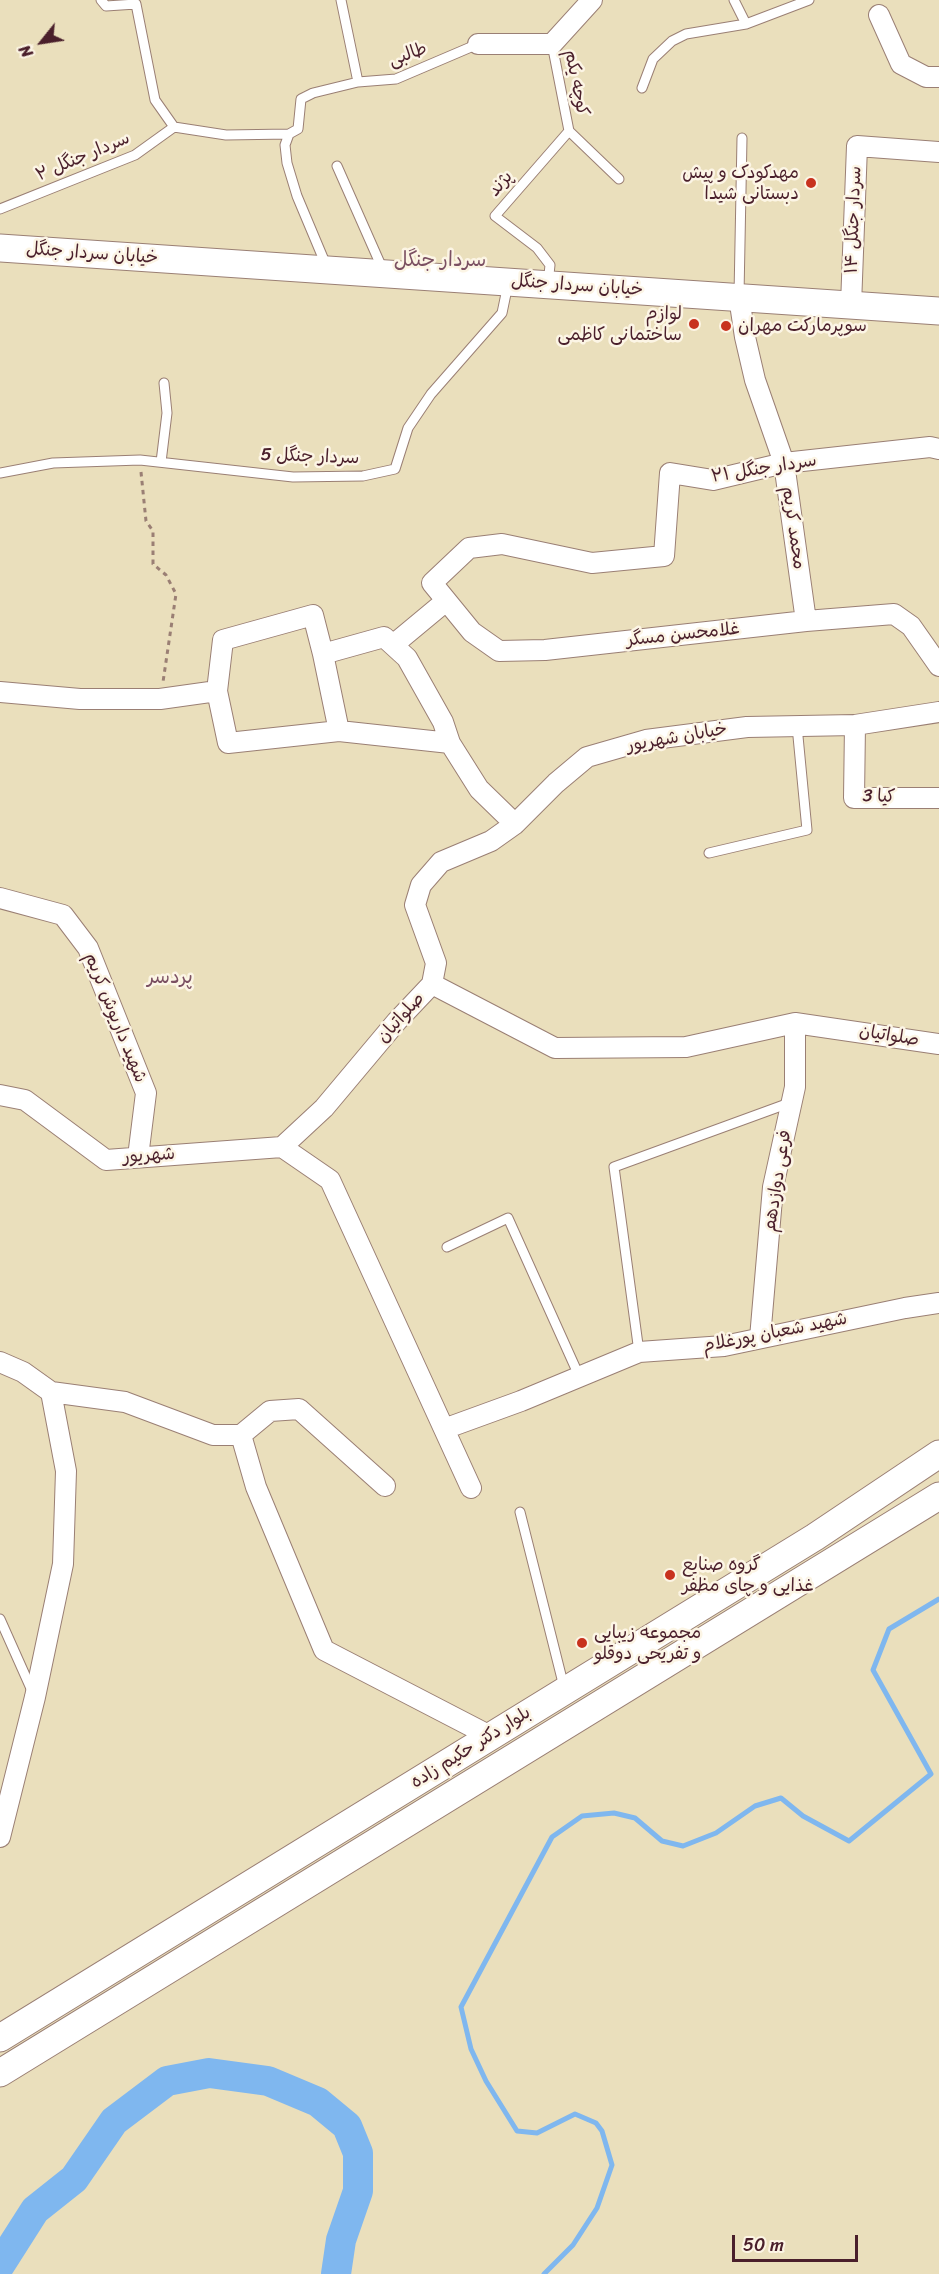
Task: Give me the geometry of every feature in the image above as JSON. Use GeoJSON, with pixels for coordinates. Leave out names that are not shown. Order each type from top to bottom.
{"type":"FeatureCollection","features":[{"type":"Feature","properties":{"kind":"main road","name":"خیابان سردار جنگل"},"geometry":{"type":"LineString","coordinates":[[0,248],[939,310]]}},
{"type":"Feature","properties":{"kind":"main road","name":"بلوار دکتر حکیم زاده"},"geometry":{"type":"LineString","coordinates":[[0,2038],[799,1546],[939,1454]]}},
{"type":"Feature","properties":{"kind":"main road","name":"بلوار دکتر حکیم زاده"},"geometry":{"type":"LineString","coordinates":[[0,2073],[939,1496]]}},
{"type":"Feature","properties":{"kind":"main road"},"geometry":{"type":"LineString","coordinates":[[799,1546],[814,1572]]}},
{"type":"Feature","properties":{"kind":"main road"},"geometry":{"type":"LineString","coordinates":[[565,1690],[581,1717]]}},
{"type":"Feature","properties":{"kind":"street"},"geometry":{"type":"LineString","coordinates":[[478,44],[552,44],[586,2]]}},
{"type":"Feature","properties":{"kind":"street"},"geometry":{"type":"LineString","coordinates":[[879,15],[901,64],[926,77],[939,77]]}},
{"type":"Feature","properties":{"kind":"street","name":"سردار جنگل ۱۴"},"geometry":{"type":"LineString","coordinates":[[851,305],[857,146],[939,152]]}},
{"type":"Feature","properties":{"kind":"street","name":"محمد کریم"},"geometry":{"type":"LineString","coordinates":[[739,297],[744,337],[755,380],[784,463],[806,621]]}},
{"type":"Feature","properties":{"kind":"street","name":"سردار جنگل ۲۱"},"geometry":{"type":"LineString","coordinates":[[432,583],[469,548],[502,544],[592,563],[664,556],[670,473],[713,480],[784,463],[930,447],[939,449]]}},
{"type":"Feature","properties":{"kind":"street","name":"غلامحسن مسگر"},"geometry":{"type":"LineString","coordinates":[[432,583],[472,632],[499,651],[545,650],[806,621],[894,614],[911,626],[939,666]]}},
{"type":"Feature","properties":{"kind":"street"},"geometry":{"type":"LineString","coordinates":[[393,645],[446,601]]}},
{"type":"Feature","properties":{"kind":"street"},"geometry":{"type":"LineString","coordinates":[[339,731],[313,615],[223,640],[217,691],[228,743],[339,731],[450,743]]}},
{"type":"Feature","properties":{"kind":"street"},"geometry":{"type":"LineString","coordinates":[[323,654],[384,637],[406,658],[443,722],[450,743],[479,789],[515,824]]}},
{"type":"Feature","properties":{"kind":"street"},"geometry":{"type":"LineString","coordinates":[[0,692],[80,699],[160,699],[217,691]]}},
{"type":"Feature","properties":{"kind":"street","name":"خیابان شهریور"},"geometry":{"type":"LineString","coordinates":[[432,984],[436,963],[415,905],[421,885],[441,862],[491,841],[515,824],[556,783],[587,757],[646,740],[747,727],[855,724],[939,712]]}},
{"type":"Feature","properties":{"kind":"street","name":"کیا 3"},"geometry":{"type":"LineString","coordinates":[[855,724],[854,798],[939,798]]}},
{"type":"Feature","properties":{"kind":"street","name":"شهید داریوش کریم"},"geometry":{"type":"LineString","coordinates":[[0,898],[63,915],[88,948],[146,1094],[138,1157]]}},
{"type":"Feature","properties":{"kind":"street","name":"صلواتیان"},"geometry":{"type":"LineString","coordinates":[[282,1147],[324,1108],[397,1021],[432,984],[555,1048],[686,1047],[795,1023],[939,1044]]}},
{"type":"Feature","properties":{"kind":"street","name":"فرعی دوازدهم"},"geometry":{"type":"LineString","coordinates":[[760,1338],[773,1187],[795,1087],[795,1023]]}},
{"type":"Feature","properties":{"kind":"street","name":"شهریور"},"geometry":{"type":"LineString","coordinates":[[0,1095],[25,1100],[106,1160],[282,1147]]}},
{"type":"Feature","properties":{"kind":"street"},"geometry":{"type":"LineString","coordinates":[[282,1147],[330,1180],[471,1488]]}},
{"type":"Feature","properties":{"kind":"street","name":"شهید شعبان پورغلام"},"geometry":{"type":"LineString","coordinates":[[444,1429],[580,1378],[639,1352],[724,1346],[904,1308],[939,1303]]}},
{"type":"Feature","properties":{"kind":"street"},"geometry":{"type":"LineString","coordinates":[[0,1362],[23,1372],[51,1392],[125,1402],[213,1435],[241,1435],[270,1410],[299,1409],[386,1485]]}},
{"type":"Feature","properties":{"kind":"street"},"geometry":{"type":"LineString","coordinates":[[0,1837],[35,1697],[63,1564],[66,1471],[51,1392]]}},
{"type":"Feature","properties":{"kind":"street"},"geometry":{"type":"LineString","coordinates":[[241,1435],[256,1487],[324,1650],[490,1736]]}},
{"type":"Feature","properties":{"kind":"lane"},"geometry":{"type":"LineString","coordinates":[[101,0],[106,6],[136,4],[155,100],[174,127],[226,135],[289,134],[285,145],[287,164],[297,196],[328,270]]}},
{"type":"Feature","properties":{"kind":"lane"},"geometry":{"type":"LineString","coordinates":[[341,0],[358,82]]}},
{"type":"Feature","properties":{"kind":"lane"},"geometry":{"type":"LineString","coordinates":[[734,0],[746,24]]}},
{"type":"Feature","properties":{"kind":"lane"},"geometry":{"type":"LineString","coordinates":[[642,88],[653,59],[672,41],[686,34],[746,24],[809,0]]}},
{"type":"Feature","properties":{"kind":"lane","name":"طالبی"},"geometry":{"type":"LineString","coordinates":[[289,134],[298,129],[302,99],[313,93],[358,82],[396,79],[478,44]]}},
{"type":"Feature","properties":{"kind":"lane","name":"کوچه یکم"},"geometry":{"type":"LineString","coordinates":[[552,44],[569,131],[619,179]]}},
{"type":"Feature","properties":{"kind":"lane","name":"سردار جنگل ۲"},"geometry":{"type":"LineString","coordinates":[[0,209],[135,155],[174,127]]}},
{"type":"Feature","properties":{"kind":"lane","name":"پژند"},"geometry":{"type":"LineString","coordinates":[[548,284],[550,265],[537,248],[495,216],[569,131]]}},
{"type":"Feature","properties":{"kind":"lane"},"geometry":{"type":"LineString","coordinates":[[739,297],[742,138]]}},
{"type":"Feature","properties":{"kind":"lane"},"geometry":{"type":"LineString","coordinates":[[337,165],[384,273]]}},
{"type":"Feature","properties":{"kind":"lane","name":"سردار جنگل 5"},"geometry":{"type":"LineString","coordinates":[[0,473],[53,463],[140,460],[293,477],[363,476],[395,469],[408,428],[431,394],[502,313],[508,281]]}},
{"type":"Feature","properties":{"kind":"lane"},"geometry":{"type":"LineString","coordinates":[[161,462],[167,413],[164,383]]}},
{"type":"Feature","properties":{"kind":"lane"},"geometry":{"type":"LineString","coordinates":[[709,853],[807,830],[797,726]]}},
{"type":"Feature","properties":{"kind":"lane"},"geometry":{"type":"LineString","coordinates":[[639,1352],[614,1167],[792,1102]]}},
{"type":"Feature","properties":{"kind":"lane"},"geometry":{"type":"LineString","coordinates":[[447,1247],[508,1218],[580,1378]]}},
{"type":"Feature","properties":{"kind":"lane"},"geometry":{"type":"LineString","coordinates":[[520,1512],[565,1690]]}},
{"type":"Feature","properties":{"kind":"lane"},"geometry":{"type":"LineString","coordinates":[[0,1619],[35,1697]]}},
{"type":"Feature","properties":{"kind":"path"},"geometry":{"type":"LineString","coordinates":[[140,460],[146,521],[153,531],[153,564],[166,575],[176,594],[160,699]]}},
{"type":"Feature","properties":{"kind":"waterway"},"geometry":{"type":"LineString","coordinates":[[544,2274],[573,2245],[597,2208],[612,2165],[602,2131],[596,2123],[575,2114],[537,2133],[517,2131],[486,2081],[471,2049],[461,2007],[552,1837],[582,1816],[614,1813],[635,1818],[662,1841],[683,1846],[716,1833],[755,1806],[781,1798],[803,1816],[849,1841],[931,1774],[873,1670],[889,1629],[939,1599]]}},
{"type":"Feature","properties":{"kind":"waterway"},"geometry":{"type":"LineString","coordinates":[[0,2265],[35,2210],[74,2179],[114,2121],[167,2081],[209,2073],[268,2081],[318,2102],[347,2126],[358,2153],[358,2191],[341,2240],[336,2274]]}},
{"type":"Feature","properties":{"kind":"place","name":"مهدکودک و پیش دبستانی شیدا"},"geometry":{"type":"Point","coordinates":[811,183]}},
{"type":"Feature","properties":{"kind":"place","name":"لوازم ساختمانی کاظمی"},"geometry":{"type":"Point","coordinates":[694,324]}},
{"type":"Feature","properties":{"kind":"place","name":"سوپرمارکت مهران"},"geometry":{"type":"Point","coordinates":[726,326]}},
{"type":"Feature","properties":{"kind":"place","name":"گروه صنایع غذایی و چای مظفر"},"geometry":{"type":"Point","coordinates":[670,1575]}},
{"type":"Feature","properties":{"kind":"place","name":"مجموعه زیبایی و تفریحی دوقلو"},"geometry":{"type":"Point","coordinates":[582,1643]}},
{"type":"Feature","properties":{"kind":"district","name":"سردار جنگل"},"geometry":{"type":"Point","coordinates":[440,261]}},
{"type":"Feature","properties":{"kind":"district","name":"پردسر"},"geometry":{"type":"Point","coordinates":[170,978]}}]}
